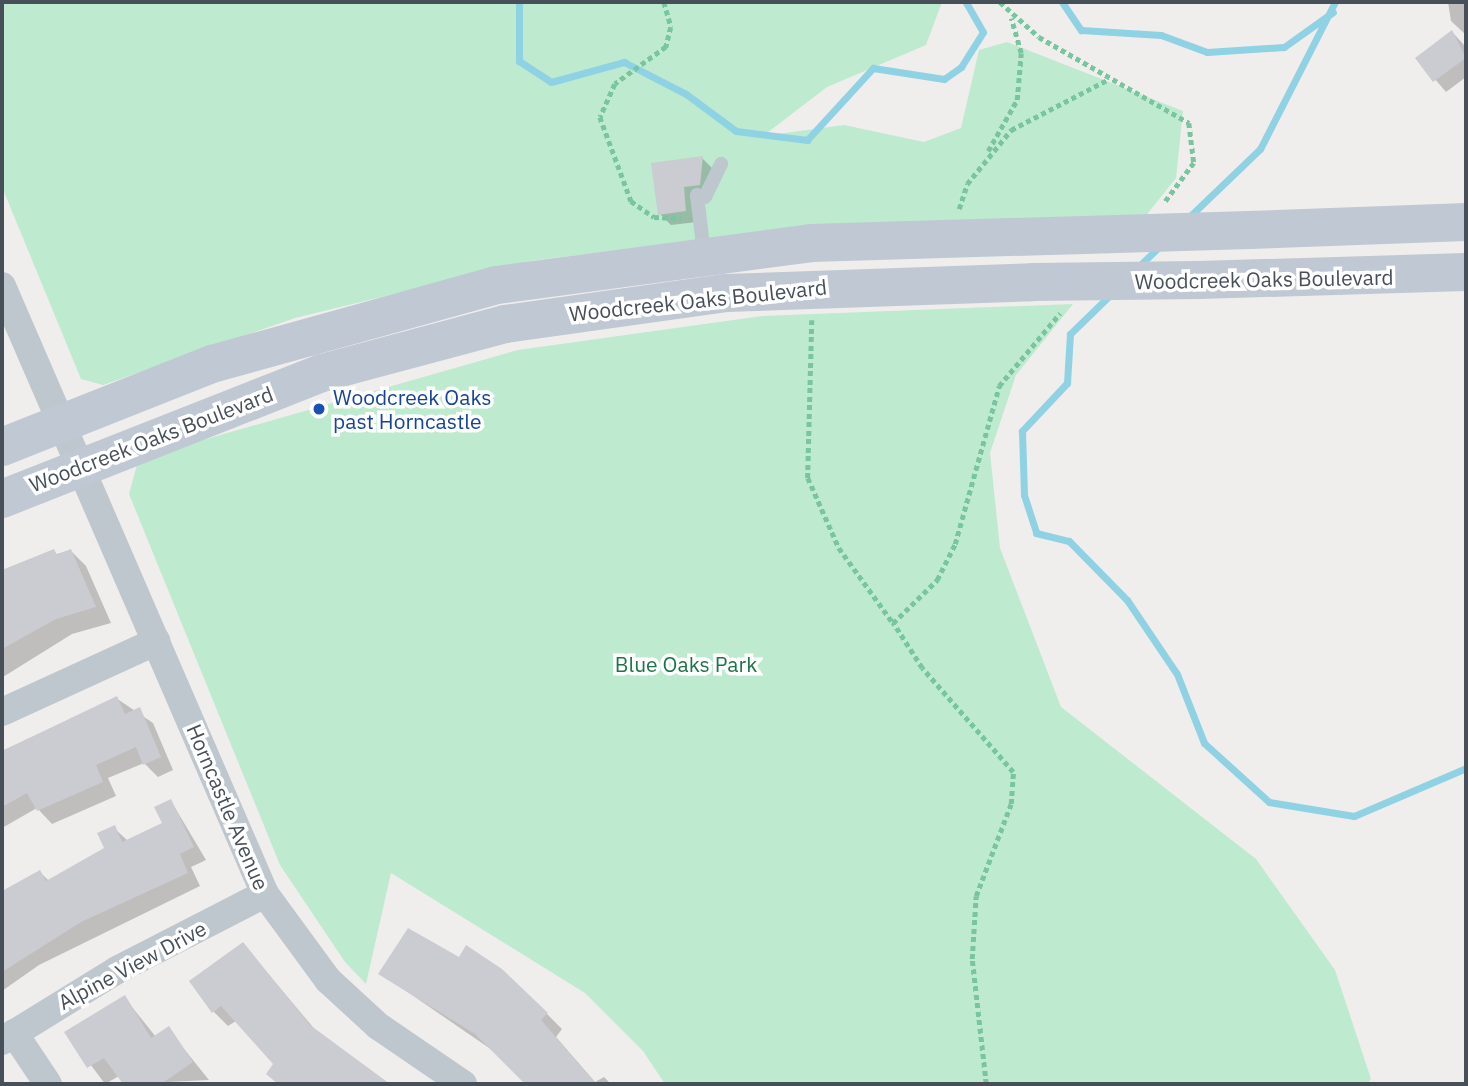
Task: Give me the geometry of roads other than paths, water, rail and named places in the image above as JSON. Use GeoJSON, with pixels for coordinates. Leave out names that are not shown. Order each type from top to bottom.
{"type":"FeatureCollection","features":[{"type":"Feature","properties":{"kind":"main road","name":"Woodcreek Oaks Boulevard"},"geometry":{"type":"LineString","coordinates":[[2,447],[212,365],[411,304],[564,272],[704,254],[957,238],[1466,222]]}},
{"type":"Feature","properties":{"kind":"main road","name":"Woodcreek Oaks Boulevard"},"geometry":{"type":"LineString","coordinates":[[2,499],[80,465],[322,373],[418,345],[562,314],[810,286],[1199,280],[1466,272]]}},
{"type":"Feature","properties":{"kind":"street"},"geometry":{"type":"LineString","coordinates":[[2,286],[61,422]]}},
{"type":"Feature","properties":{"kind":"street","name":"Horncastle Avenue"},"geometry":{"type":"LineString","coordinates":[[61,422],[265,894],[328,980],[378,1026],[463,1084]]}},
{"type":"Feature","properties":{"kind":"street"},"geometry":{"type":"LineString","coordinates":[[2,712],[157,641]]}},
{"type":"Feature","properties":{"kind":"street","name":"Alpine View Drive"},"geometry":{"type":"LineString","coordinates":[[8,1037],[117,970],[265,894]]}},
{"type":"Feature","properties":{"kind":"street"},"geometry":{"type":"LineString","coordinates":[[8,1037],[48,1084]]}},
{"type":"Feature","properties":{"kind":"lane"},"geometry":{"type":"LineString","coordinates":[[704,254],[697,195],[705,197],[721,164]]}},
{"type":"Feature","properties":{"kind":"waterway"},"geometry":{"type":"LineString","coordinates":[[519,2],[519,61],[551,82],[624,62],[686,94],[736,131],[807,140],[873,68],[944,79],[961,67],[983,32],[966,2]]}},
{"type":"Feature","properties":{"kind":"waterway"},"geometry":{"type":"LineString","coordinates":[[1062,2],[1081,30],[1161,35],[1207,52],[1284,47],[1333,12]]}},
{"type":"Feature","properties":{"kind":"waterway"},"geometry":{"type":"LineString","coordinates":[[1188,218],[1260,149],[1335,2]]}},
{"type":"Feature","properties":{"kind":"waterway"},"geometry":{"type":"LineString","coordinates":[[1138,267],[1160,246]]}},
{"type":"Feature","properties":{"kind":"waterway"},"geometry":{"type":"LineString","coordinates":[[1110,295],[1070,334],[1067,383],[1022,431],[1024,495],[1036,533],[1069,541],[1127,600],[1177,674],[1204,743],[1269,802],[1354,816],[1466,768]]}},
{"type":"Feature","properties":{"kind":"place","name":"Woodcreek Oaks past Horncastle"},"geometry":{"type":"Point","coordinates":[319,409]}},
{"type":"Feature","properties":{"kind":"park label","name":"Blue Oaks Park"},"geometry":{"type":"Point","coordinates":[686,664]}}]}
